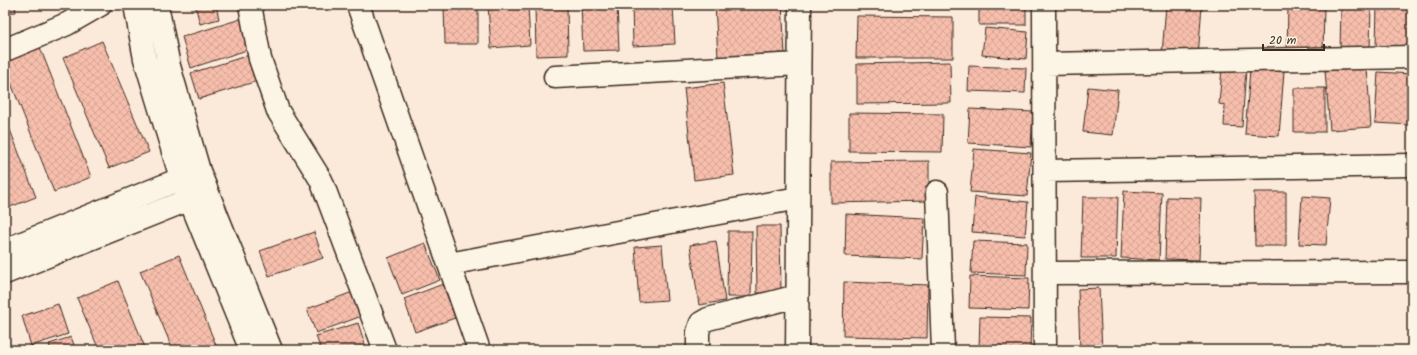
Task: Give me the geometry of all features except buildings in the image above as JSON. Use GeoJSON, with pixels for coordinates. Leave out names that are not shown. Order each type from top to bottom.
{"type":"FeatureCollection","features":[{"type":"Feature","properties":{"kind":"street"},"geometry":{"type":"LineString","coordinates":[[5,50],[67,24],[100,5]]}},
{"type":"Feature","properties":{"kind":"street"},"geometry":{"type":"LineString","coordinates":[[135,5],[146,66],[198,195],[251,350]]}},
{"type":"Feature","properties":{"kind":"street"},"geometry":{"type":"LineString","coordinates":[[157,5],[190,174]]}},
{"type":"Feature","properties":{"kind":"street"},"geometry":{"type":"LineString","coordinates":[[250,5],[260,60],[278,112],[321,180],[385,350]]}},
{"type":"Feature","properties":{"kind":"street"},"geometry":{"type":"LineString","coordinates":[[358,5],[479,350]]}},
{"type":"Feature","properties":{"kind":"street"},"geometry":{"type":"LineString","coordinates":[[797,350],[800,5]]}},
{"type":"Feature","properties":{"kind":"street"},"geometry":{"type":"LineString","coordinates":[[1044,5],[1045,350]]}},
{"type":"Feature","properties":{"kind":"street"},"geometry":{"type":"LineString","coordinates":[[1045,64],[1412,57]]}},
{"type":"Feature","properties":{"kind":"street"},"geometry":{"type":"LineString","coordinates":[[555,77],[799,64]]}},
{"type":"Feature","properties":{"kind":"street"},"geometry":{"type":"LineString","coordinates":[[1045,171],[1412,166]]}},
{"type":"Feature","properties":{"kind":"street"},"geometry":{"type":"LineString","coordinates":[[5,250],[190,174]]}},
{"type":"Feature","properties":{"kind":"street"},"geometry":{"type":"LineString","coordinates":[[937,192],[943,350]]}},
{"type":"Feature","properties":{"kind":"street"},"geometry":{"type":"LineString","coordinates":[[5,273],[198,195]]}},
{"type":"Feature","properties":{"kind":"street"},"geometry":{"type":"LineString","coordinates":[[198,195],[271,350]]}},
{"type":"Feature","properties":{"kind":"street"},"geometry":{"type":"LineString","coordinates":[[449,264],[798,198]]}},
{"type":"Feature","properties":{"kind":"street"},"geometry":{"type":"LineString","coordinates":[[1045,273],[1412,272]]}},
{"type":"Feature","properties":{"kind":"street"},"geometry":{"type":"LineString","coordinates":[[698,350],[698,332],[701,323],[708,319],[797,296]]}}]}
